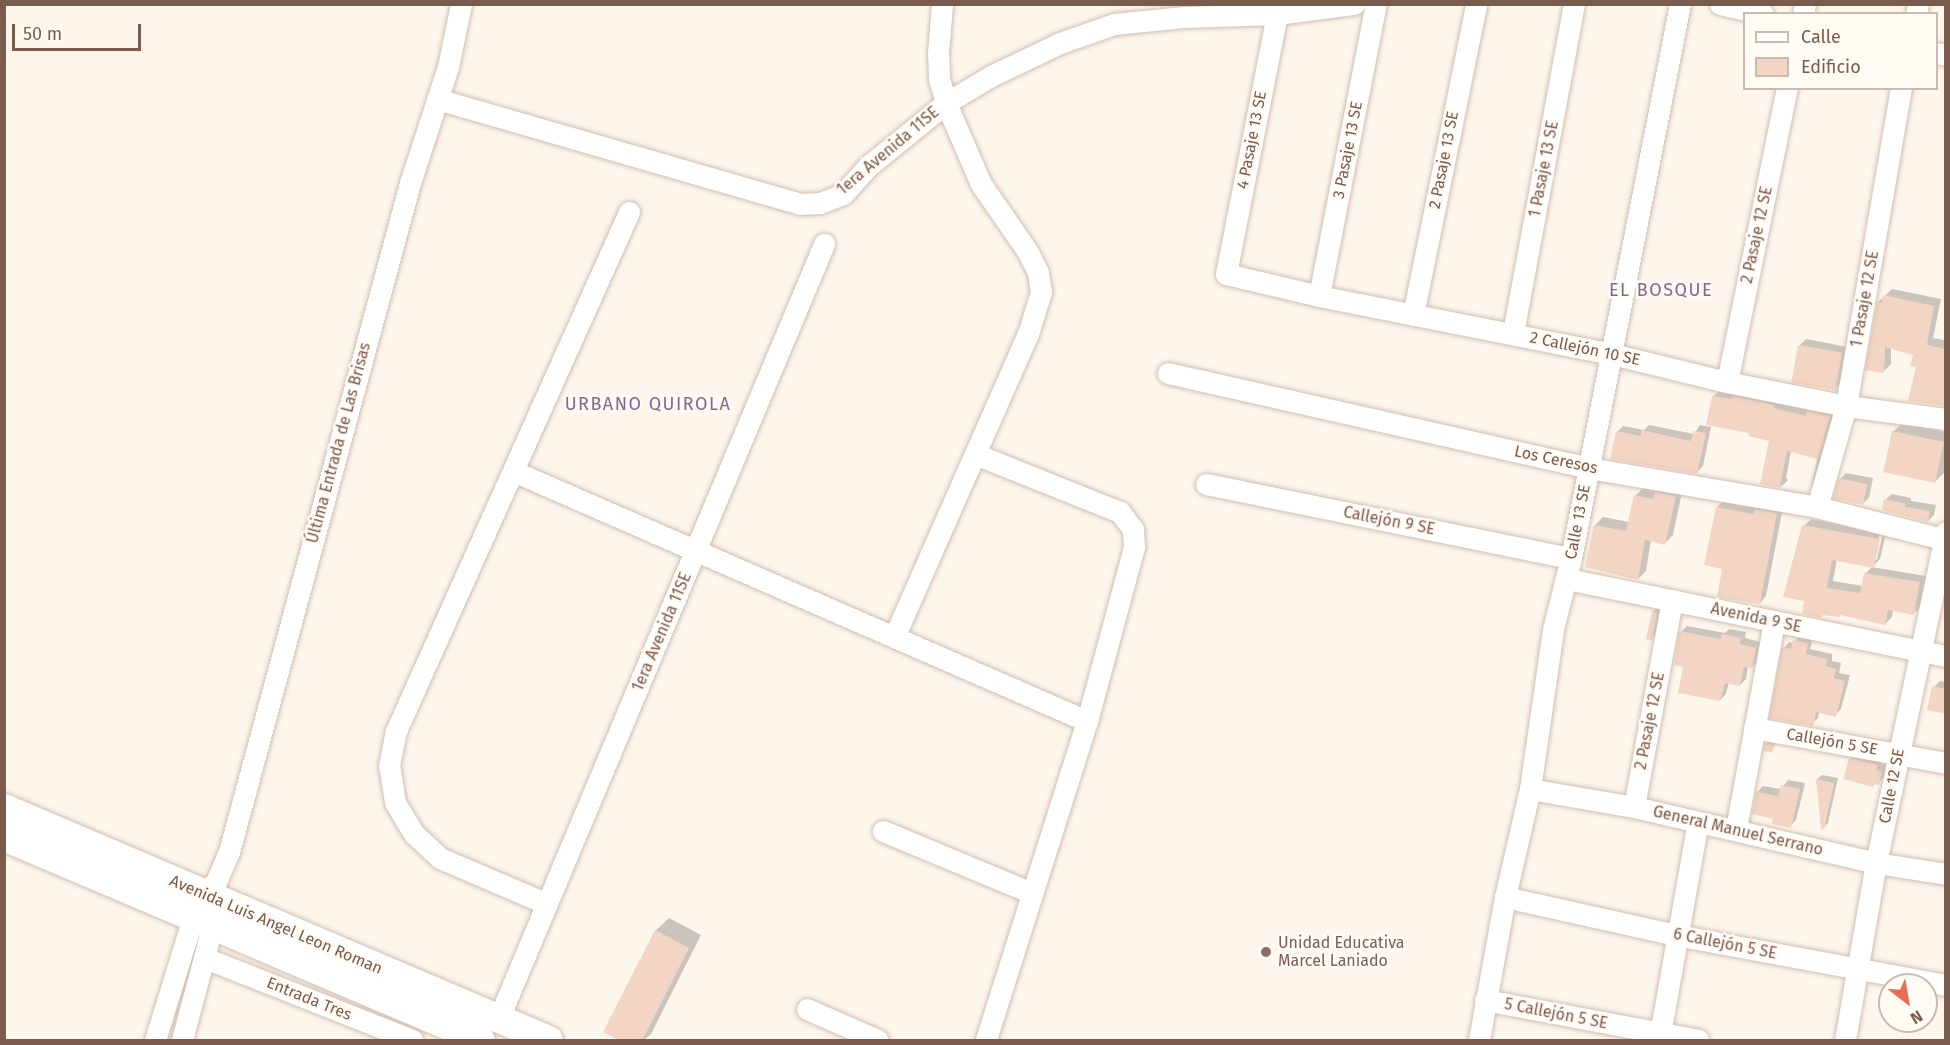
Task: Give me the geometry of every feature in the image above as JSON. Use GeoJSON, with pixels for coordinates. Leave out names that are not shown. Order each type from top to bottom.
{"type":"FeatureCollection","features":[{"type":"Feature","properties":{"kind":"main road","name":"Avenida Luis Angel Leon Roman"},"geometry":{"type":"LineString","coordinates":[[4,808],[209,904],[476,1034],[549,1041]]}},
{"type":"Feature","properties":{"kind":"main road","name":"Avenida Luis Angel Leon Roman"},"geometry":{"type":"LineString","coordinates":[[4,837],[209,904]]}},
{"type":"Feature","properties":{"kind":"street","name":"Última Entrada de Las Brisas"},"geometry":{"type":"LineString","coordinates":[[155,1041],[229,852],[410,183],[448,66],[461,4]]}},
{"type":"Feature","properties":{"kind":"street"},"geometry":{"type":"LineString","coordinates":[[895,635],[1028,333],[1041,292],[1038,272],[1028,252],[981,184],[946,103],[939,78],[938,61],[942,4]]}},
{"type":"Feature","properties":{"kind":"street","name":"1era Avenida 11SE"},"geometry":{"type":"LineString","coordinates":[[437,99],[800,204],[820,203],[843,194],[867,167],[946,103],[991,76],[1060,43],[1114,24],[1184,11],[1277,9],[1354,4]]}},
{"type":"Feature","properties":{"kind":"street","name":"3 Pasaje 13 SE"},"geometry":{"type":"LineString","coordinates":[[1319,296],[1376,4]]}},
{"type":"Feature","properties":{"kind":"street","name":"2 Pasaje 13 SE"},"geometry":{"type":"LineString","coordinates":[[1413,315],[1476,4]]}},
{"type":"Feature","properties":{"kind":"street","name":"1 Pasaje 13 SE"},"geometry":{"type":"LineString","coordinates":[[1513,333],[1574,4]]}},
{"type":"Feature","properties":{"kind":"street","name":"Calle 13 SE"},"geometry":{"type":"LineString","coordinates":[[1479,1041],[1505,897],[1530,789],[1553,629],[1567,579],[1680,4]]}},
{"type":"Feature","properties":{"kind":"street"},"geometry":{"type":"LineString","coordinates":[[1720,4],[1754,12]]}},
{"type":"Feature","properties":{"kind":"street","name":"4 Pasaje 13 SE"},"geometry":{"type":"LineString","coordinates":[[1226,274],[1277,9]]}},
{"type":"Feature","properties":{"kind":"street","name":"2 Pasaje 12 SE"},"geometry":{"type":"LineString","coordinates":[[1727,381],[1787,90]]}},
{"type":"Feature","properties":{"kind":"street","name":"1 Pasaje 12 SE"},"geometry":{"type":"LineString","coordinates":[[1818,507],[1846,406],[1901,90]]}},
{"type":"Feature","properties":{"kind":"street"},"geometry":{"type":"LineString","coordinates":[[545,903],[440,858],[414,834],[395,802],[389,766],[396,732],[629,212]]}},
{"type":"Feature","properties":{"kind":"street","name":"1era Avenida 11SE"},"geometry":{"type":"LineString","coordinates":[[476,1034],[545,903],[697,551],[824,244]]}},
{"type":"Feature","properties":{"kind":"street","name":"2 Callejón 10 SE"},"geometry":{"type":"LineString","coordinates":[[1226,274],[1319,296],[1513,333],[1846,406],[1946,419]]}},
{"type":"Feature","properties":{"kind":"street","name":"Los Ceresos"},"geometry":{"type":"LineString","coordinates":[[1168,373],[1589,468],[1818,507],[1945,537]]}},
{"type":"Feature","properties":{"kind":"street"},"geometry":{"type":"LineString","coordinates":[[975,454],[1120,512],[1133,529],[1134,548],[1087,721],[986,1041]]}},
{"type":"Feature","properties":{"kind":"street"},"geometry":{"type":"LineString","coordinates":[[513,471],[895,635],[1087,721]]}},
{"type":"Feature","properties":{"kind":"street","name":"Callejón 9 SE"},"geometry":{"type":"LineString","coordinates":[[1206,484],[1571,558]]}},
{"type":"Feature","properties":{"kind":"street","name":"Calle 12 SE"},"geometry":{"type":"LineString","coordinates":[[1845,1041],[1876,863],[1919,651],[1945,537]]}},
{"type":"Feature","properties":{"kind":"street","name":"Avenida 9 SE"},"geometry":{"type":"LineString","coordinates":[[1567,579],[1946,656]]}},
{"type":"Feature","properties":{"kind":"street","name":"2 Pasaje 12 SE"},"geometry":{"type":"LineString","coordinates":[[1634,807],[1672,600]]}},
{"type":"Feature","properties":{"kind":"street"},"geometry":{"type":"LineString","coordinates":[[1736,829],[1774,621]]}},
{"type":"Feature","properties":{"kind":"street","name":"Callejón 5 SE"},"geometry":{"type":"LineString","coordinates":[[1754,728],[1946,763]]}},
{"type":"Feature","properties":{"kind":"street","name":"General Manuel Serrano"},"geometry":{"type":"LineString","coordinates":[[1530,789],[1634,807],[1876,863],[1946,874]]}},
{"type":"Feature","properties":{"kind":"street"},"geometry":{"type":"LineString","coordinates":[[1659,1037],[1698,822]]}},
{"type":"Feature","properties":{"kind":"street"},"geometry":{"type":"LineString","coordinates":[[883,831],[1032,894]]}},
{"type":"Feature","properties":{"kind":"street","name":"6 Callejón 5 SE"},"geometry":{"type":"LineString","coordinates":[[1505,897],[1676,935],[1946,985]]}},
{"type":"Feature","properties":{"kind":"street","name":"Última Entrada de Las Brisas"},"geometry":{"type":"LineString","coordinates":[[182,1041],[205,958],[209,904]]}},
{"type":"Feature","properties":{"kind":"street","name":"Entrada Tres"},"geometry":{"type":"LineString","coordinates":[[205,958],[412,1041]]}},
{"type":"Feature","properties":{"kind":"street","name":"5 Callejón 5 SE"},"geometry":{"type":"LineString","coordinates":[[1485,1000],[1659,1037],[1698,1041]]}},
{"type":"Feature","properties":{"kind":"street"},"geometry":{"type":"LineString","coordinates":[[807,1009],[878,1041]]}},
{"type":"Feature","properties":{"kind":"building"},"geometry":{"type":"Polygon","coordinates":[[[1883,295],[1934,306],[1927,345],[1946,349],[1946,406],[1908,401],[1916,367],[1910,366],[1913,355],[1885,347],[1884,373],[1865,370],[1877,302],[1882,303],[1883,295]]]}},
{"type":"Feature","properties":{"kind":"building"},"geometry":{"type":"Polygon","coordinates":[[[1798,345],[1842,353],[1836,390],[1791,382],[1798,345]]]}},
{"type":"Feature","properties":{"kind":"building"},"geometry":{"type":"Polygon","coordinates":[[[1712,396],[1732,399],[1733,396],[1775,405],[1774,408],[1806,416],[1807,411],[1830,416],[1808,493],[1817,459],[1787,451],[1780,485],[1782,488],[1760,484],[1769,441],[1748,436],[1749,433],[1706,425],[1712,396]]]}},
{"type":"Feature","properties":{"kind":"building"},"geometry":{"type":"Polygon","coordinates":[[[1641,430],[1691,441],[1693,431],[1706,433],[1697,474],[1610,459],[1616,431],[1641,436],[1641,430]]]}},
{"type":"Feature","properties":{"kind":"building"},"geometry":{"type":"Polygon","coordinates":[[[1892,431],[1944,442],[1935,483],[1883,472],[1892,431]]]}},
{"type":"Feature","properties":{"kind":"building"},"geometry":{"type":"Polygon","coordinates":[[[1838,478],[1867,484],[1863,505],[1834,499],[1838,478]]]}},
{"type":"Feature","properties":{"kind":"building"},"geometry":{"type":"Polygon","coordinates":[[[1655,492],[1676,496],[1665,545],[1645,540],[1638,580],[1585,567],[1594,525],[1626,531],[1634,495],[1653,499],[1655,492]]]}},
{"type":"Feature","properties":{"kind":"building"},"geometry":{"type":"Polygon","coordinates":[[[1884,499],[1906,504],[1905,507],[1930,511],[1928,522],[1882,510],[1884,499]]]}},
{"type":"Feature","properties":{"kind":"building"},"geometry":{"type":"Polygon","coordinates":[[[1716,507],[1753,514],[1755,509],[1777,513],[1760,604],[1717,597],[1722,569],[1704,565],[1716,507]]]}},
{"type":"Feature","properties":{"kind":"building"},"geometry":{"type":"Polygon","coordinates":[[[1802,525],[1880,539],[1874,568],[1832,560],[1827,588],[1860,593],[1864,573],[1920,582],[1914,615],[1888,610],[1885,625],[1840,615],[1840,617],[1822,615],[1822,618],[1802,614],[1804,601],[1783,597],[1802,525]]]}},
{"type":"Feature","properties":{"kind":"building"},"geometry":{"type":"Polygon","coordinates":[[[1652,611],[1657,613],[1652,641],[1646,639],[1652,611]]]}},
{"type":"Feature","properties":{"kind":"building"},"geometry":{"type":"Polygon","coordinates":[[[1679,631],[1721,639],[1722,634],[1741,638],[1740,644],[1756,648],[1752,668],[1744,667],[1740,686],[1725,683],[1720,701],[1678,693],[1683,667],[1674,665],[1679,631]]]}},
{"type":"Feature","properties":{"kind":"building"},"geometry":{"type":"Polygon","coordinates":[[[1793,640],[1808,643],[1806,654],[1827,659],[1826,666],[1836,669],[1834,678],[1845,681],[1836,717],[1816,712],[1813,726],[1769,718],[1782,647],[1791,649],[1793,640]]]}},
{"type":"Feature","properties":{"kind":"building"},"geometry":{"type":"Polygon","coordinates":[[[1932,686],[1946,689],[1946,714],[1927,710],[1932,686]]]}},
{"type":"Feature","properties":{"kind":"building"},"geometry":{"type":"Polygon","coordinates":[[[1765,743],[1774,745],[1772,753],[1763,751],[1765,743]]]}},
{"type":"Feature","properties":{"kind":"building"},"geometry":{"type":"Polygon","coordinates":[[[1849,758],[1878,765],[1876,770],[1882,772],[1879,785],[1874,784],[1873,787],[1843,779],[1849,758]]]}},
{"type":"Feature","properties":{"kind":"building"},"geometry":{"type":"Polygon","coordinates":[[[1816,779],[1834,783],[1824,829],[1821,829],[1816,779]]]}},
{"type":"Feature","properties":{"kind":"building"},"geometry":{"type":"Polygon","coordinates":[[[1781,785],[1800,789],[1791,828],[1772,824],[1773,819],[1752,814],[1756,792],[1778,796],[1781,785]]]}},
{"type":"Feature","properties":{"kind":"building"},"geometry":{"type":"Polygon","coordinates":[[[655,930],[689,948],[642,1041],[621,1041],[603,1032],[655,930]]]}},
{"type":"Feature","properties":{"kind":"place","name":"Unidad Educativa Marcel Laniado"},"geometry":{"type":"Point","coordinates":[1266,952]}},
{"type":"Feature","properties":{"kind":"district","name":"EL BOSQUE"},"geometry":{"type":"Point","coordinates":[1661,290]}},
{"type":"Feature","properties":{"kind":"district","name":"URBANO QUIROLA"},"geometry":{"type":"Point","coordinates":[648,404]}}]}
